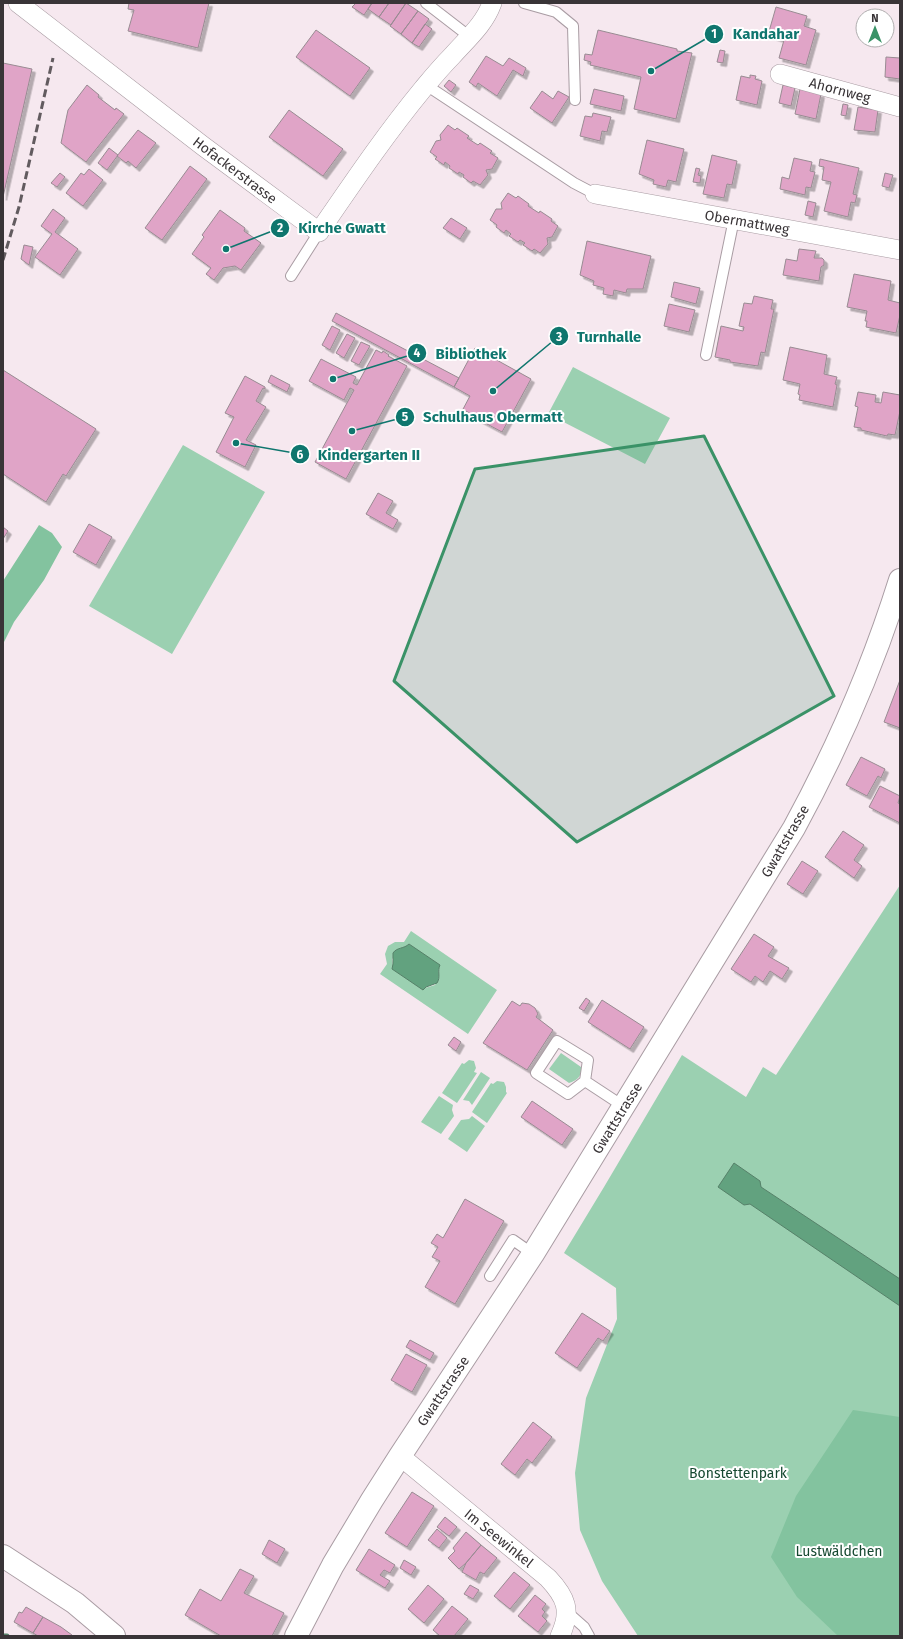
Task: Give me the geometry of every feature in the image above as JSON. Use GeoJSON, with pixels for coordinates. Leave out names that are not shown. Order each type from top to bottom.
{"type":"FeatureCollection","features":[{"type":"Feature","properties":{"kind":"main road","name":"Gwattstrasse"},"geometry":{"type":"LineString","coordinates":[[296,1636],[343,1548],[400,1456],[533,1254],[779,854],[809,801],[861,688],[900,580]]}},
{"type":"Feature","properties":{"kind":"main road"},"geometry":{"type":"LineString","coordinates":[[3,1556],[76,1603],[114,1636]]}},
{"type":"Feature","properties":{"kind":"street","name":"Hofackerstrasse"},"geometry":{"type":"LineString","coordinates":[[18,3],[203,146],[319,232]]}},
{"type":"Feature","properties":{"kind":"street"},"geometry":{"type":"LineString","coordinates":[[319,232],[405,111],[444,64],[470,37],[487,15],[492,3]]}},
{"type":"Feature","properties":{"kind":"street","name":"Ahornweg"},"geometry":{"type":"LineString","coordinates":[[780,74],[900,107]]}},
{"type":"Feature","properties":{"kind":"street","name":"Obermattweg"},"geometry":{"type":"LineString","coordinates":[[595,194],[900,250]]}},
{"type":"Feature","properties":{"kind":"street","name":"Im Seewinkel"},"geometry":{"type":"LineString","coordinates":[[400,1456],[548,1578],[561,1594],[567,1612]]}},
{"type":"Feature","properties":{"kind":"street"},"geometry":{"type":"LineString","coordinates":[[560,1636],[566,1622],[567,1612]]}},
{"type":"Feature","properties":{"kind":"lane"},"geometry":{"type":"LineString","coordinates":[[426,3],[470,37]]}},
{"type":"Feature","properties":{"kind":"lane"},"geometry":{"type":"LineString","coordinates":[[524,3],[556,12],[573,26],[575,100]]}},
{"type":"Feature","properties":{"kind":"lane"},"geometry":{"type":"LineString","coordinates":[[426,85],[574,184],[595,194]]}},
{"type":"Feature","properties":{"kind":"lane"},"geometry":{"type":"LineString","coordinates":[[706,355],[734,220]]}},
{"type":"Feature","properties":{"kind":"lane"},"geometry":{"type":"LineString","coordinates":[[291,276],[319,232]]}},
{"type":"Feature","properties":{"kind":"lane"},"geometry":{"type":"LineString","coordinates":[[557,1041],[588,1060],[585,1081],[568,1094],[536,1073],[557,1041]]}},
{"type":"Feature","properties":{"kind":"lane"},"geometry":{"type":"LineString","coordinates":[[585,1081],[623,1106]]}},
{"type":"Feature","properties":{"kind":"lane"},"geometry":{"type":"LineString","coordinates":[[490,1276],[513,1240],[533,1254]]}},
{"type":"Feature","properties":{"kind":"lane"},"geometry":{"type":"LineString","coordinates":[[567,1612],[584,1627],[589,1636]]}},
{"type":"Feature","properties":{"kind":"highlighted area"},"geometry":{"type":"Polygon","coordinates":[[[704,436],[834,696],[577,842],[394,681],[475,469],[704,436]]]}},
{"type":"Feature","properties":{"kind":"green space"},"geometry":{"type":"Polygon","coordinates":[[[573,367],[670,418],[645,464],[548,414],[573,367]]]}},
{"type":"Feature","properties":{"kind":"green space"},"geometry":{"type":"Polygon","coordinates":[[[183,445],[265,492],[172,654],[89,606],[183,445]]]}},
{"type":"Feature","properties":{"kind":"green space"},"geometry":{"type":"Polygon","coordinates":[[[39,525],[52,533],[62,547],[44,580],[14,622],[3,644],[3,581],[39,525]]]}},
{"type":"Feature","properties":{"kind":"green space","name":"Bonstettenpark"},"geometry":{"type":"Polygon","coordinates":[[[900,885],[900,1636],[638,1636],[602,1581],[580,1530],[575,1473],[586,1398],[617,1319],[616,1288],[564,1253],[682,1055],[746,1097],[763,1067],[776,1075],[900,885]]]}},
{"type":"Feature","properties":{"kind":"green space"},"geometry":{"type":"Polygon","coordinates":[[[411,931],[497,990],[468,1034],[380,974],[387,964],[385,954],[388,946],[395,942],[404,942],[411,931]],[[409,944],[392,959],[393,966],[425,988],[435,985],[439,977],[439,967],[409,944]]]}},
{"type":"Feature","properties":{"kind":"green space"},"geometry":{"type":"Polygon","coordinates":[[[561,1053],[581,1067],[579,1077],[569,1083],[549,1069],[561,1053]]]}},
{"type":"Feature","properties":{"kind":"green space"},"geometry":{"type":"Polygon","coordinates":[[[469,1060],[474,1061],[476,1068],[474,1072],[477,1073],[457,1103],[442,1093],[462,1063],[464,1064],[469,1060]]]}},
{"type":"Feature","properties":{"kind":"green space"},"geometry":{"type":"Polygon","coordinates":[[[481,1072],[490,1078],[472,1105],[469,1101],[463,1100],[481,1072]]]}},
{"type":"Feature","properties":{"kind":"green space"},"geometry":{"type":"Polygon","coordinates":[[[497,1081],[504,1082],[507,1093],[487,1123],[472,1112],[491,1083],[493,1084],[497,1081]]]}},
{"type":"Feature","properties":{"kind":"green space"},"geometry":{"type":"Polygon","coordinates":[[[439,1096],[453,1105],[452,1110],[454,1116],[441,1134],[421,1122],[439,1096]]]}},
{"type":"Feature","properties":{"kind":"green space"},"geometry":{"type":"Polygon","coordinates":[[[472,1116],[485,1126],[467,1152],[448,1139],[461,1120],[469,1119],[472,1116]]]}},
{"type":"Feature","properties":{"kind":"green space","name":"Lustwäldchen"},"geometry":{"type":"Polygon","coordinates":[[[853,1410],[900,1417],[900,1636],[838,1636],[797,1597],[771,1557],[796,1496],[853,1410]]]}},
{"type":"Feature","properties":{"kind":"shaded area"},"geometry":{"type":"Polygon","coordinates":[[[409,944],[440,965],[437,983],[426,987],[423,990],[392,969],[393,953],[409,944]]]}},
{"type":"Feature","properties":{"kind":"shaded area"},"geometry":{"type":"Polygon","coordinates":[[[734,1163],[760,1181],[761,1187],[900,1279],[900,1306],[750,1204],[744,1205],[718,1187],[734,1163]]]}},
{"type":"Feature","properties":{"kind":"building"},"geometry":{"type":"Polygon","coordinates":[[[129,3],[209,3],[198,48],[128,31],[134,10],[128,9],[129,3]]]}},
{"type":"Feature","properties":{"kind":"building"},"geometry":{"type":"Polygon","coordinates":[[[356,3],[372,3],[364,15],[352,7],[356,3]]]}},
{"type":"Feature","properties":{"kind":"building"},"geometry":{"type":"Polygon","coordinates":[[[372,3],[389,3],[379,17],[368,9],[372,3]]]}},
{"type":"Feature","properties":{"kind":"building"},"geometry":{"type":"Polygon","coordinates":[[[389,3],[406,3],[391,25],[379,17],[389,3]]]}},
{"type":"Feature","properties":{"kind":"building"},"geometry":{"type":"Polygon","coordinates":[[[406,3],[418,11],[401,34],[390,26],[406,3]]]}},
{"type":"Feature","properties":{"kind":"building"},"geometry":{"type":"Polygon","coordinates":[[[776,7],[807,16],[804,26],[816,30],[806,65],[779,58],[784,40],[768,35],[776,7]]]}},
{"type":"Feature","properties":{"kind":"building"},"geometry":{"type":"Polygon","coordinates":[[[418,11],[429,19],[412,43],[401,34],[418,11]]]}},
{"type":"Feature","properties":{"kind":"building"},"geometry":{"type":"Polygon","coordinates":[[[425,24],[432,29],[419,47],[412,43],[425,24]]]}},
{"type":"Feature","properties":{"kind":"building"},"geometry":{"type":"Polygon","coordinates":[[[316,30],[370,68],[350,96],[296,57],[316,30]]]}},
{"type":"Feature","properties":{"kind":"building"},"geometry":{"type":"Polygon","coordinates":[[[598,30],[677,49],[677,51],[692,53],[676,119],[634,109],[641,77],[590,65],[591,62],[584,60],[585,54],[592,55],[598,30]]]}},
{"type":"Feature","properties":{"kind":"building"},"geometry":{"type":"Polygon","coordinates":[[[720,50],[725,51],[723,63],[717,62],[720,50]]]}},
{"type":"Feature","properties":{"kind":"building"},"geometry":{"type":"Polygon","coordinates":[[[486,56],[503,66],[509,58],[526,68],[523,76],[513,70],[497,96],[478,83],[476,87],[469,82],[486,56]]]}},
{"type":"Feature","properties":{"kind":"building"},"geometry":{"type":"Polygon","coordinates":[[[886,57],[900,58],[900,79],[885,77],[886,57]]]}},
{"type":"Feature","properties":{"kind":"building"},"geometry":{"type":"Polygon","coordinates":[[[3,63],[32,69],[3,197],[3,63]]]}},
{"type":"Feature","properties":{"kind":"building"},"geometry":{"type":"Polygon","coordinates":[[[750,75],[756,76],[755,79],[762,81],[757,105],[736,100],[741,76],[750,78],[750,75]]]}},
{"type":"Feature","properties":{"kind":"building"},"geometry":{"type":"Polygon","coordinates":[[[449,80],[456,85],[451,92],[444,86],[449,80]]]}},
{"type":"Feature","properties":{"kind":"building"},"geometry":{"type":"Polygon","coordinates":[[[87,85],[99,95],[98,97],[115,110],[116,108],[124,114],[86,162],[61,143],[68,110],[87,85]]]}},
{"type":"Feature","properties":{"kind":"building"},"geometry":{"type":"Polygon","coordinates":[[[783,85],[795,88],[791,106],[779,103],[783,85]]]}},
{"type":"Feature","properties":{"kind":"building"},"geometry":{"type":"Polygon","coordinates":[[[594,89],[624,96],[621,111],[590,104],[594,89]]]}},
{"type":"Feature","properties":{"kind":"building"},"geometry":{"type":"Polygon","coordinates":[[[800,89],[821,94],[816,119],[795,114],[800,89]]]}},
{"type":"Feature","properties":{"kind":"building"},"geometry":{"type":"Polygon","coordinates":[[[542,91],[553,99],[558,91],[569,97],[552,123],[530,108],[542,91]]]}},
{"type":"Feature","properties":{"kind":"building"},"geometry":{"type":"Polygon","coordinates":[[[843,104],[848,105],[846,116],[841,115],[843,104]]]}},
{"type":"Feature","properties":{"kind":"building"},"geometry":{"type":"Polygon","coordinates":[[[858,107],[878,110],[875,132],[854,130],[858,107]]]}},
{"type":"Feature","properties":{"kind":"building"},"geometry":{"type":"Polygon","coordinates":[[[289,110],[343,149],[323,176],[269,137],[289,110]]]}},
{"type":"Feature","properties":{"kind":"building"},"geometry":{"type":"Polygon","coordinates":[[[593,113],[611,117],[607,132],[602,131],[600,141],[580,136],[585,116],[592,117],[593,113]]]}},
{"type":"Feature","properties":{"kind":"building"},"geometry":{"type":"Polygon","coordinates":[[[448,125],[455,130],[457,128],[469,136],[467,138],[478,145],[480,143],[492,151],[490,153],[498,158],[492,169],[486,170],[488,175],[480,185],[473,181],[471,183],[463,177],[464,175],[459,172],[458,174],[449,168],[450,166],[445,162],[444,165],[435,159],[437,157],[430,152],[436,141],[441,140],[440,135],[448,125]]]}},
{"type":"Feature","properties":{"kind":"building"},"geometry":{"type":"Polygon","coordinates":[[[138,130],[156,143],[136,168],[128,161],[126,163],[117,156],[138,130]]]}},
{"type":"Feature","properties":{"kind":"building"},"geometry":{"type":"Polygon","coordinates":[[[647,140],[684,149],[676,182],[668,180],[666,187],[653,184],[654,180],[639,174],[647,140]]]}},
{"type":"Feature","properties":{"kind":"building"},"geometry":{"type":"Polygon","coordinates":[[[109,148],[118,155],[107,170],[98,163],[109,148]]]}},
{"type":"Feature","properties":{"kind":"building"},"geometry":{"type":"Polygon","coordinates":[[[712,155],[737,161],[732,185],[727,184],[724,198],[703,194],[712,155]]]}},
{"type":"Feature","properties":{"kind":"building"},"geometry":{"type":"Polygon","coordinates":[[[794,158],[812,162],[810,171],[815,172],[811,188],[806,187],[805,195],[780,189],[782,177],[789,179],[794,158]]]}},
{"type":"Feature","properties":{"kind":"building"},"geometry":{"type":"Polygon","coordinates":[[[820,159],[859,168],[853,194],[857,195],[855,203],[851,202],[848,217],[824,211],[831,182],[822,180],[824,167],[819,166],[820,159]]]}},
{"type":"Feature","properties":{"kind":"building"},"geometry":{"type":"Polygon","coordinates":[[[190,166],[207,179],[162,240],[145,228],[190,166]]]}},
{"type":"Feature","properties":{"kind":"building"},"geometry":{"type":"Polygon","coordinates":[[[696,168],[700,169],[698,175],[701,176],[700,183],[693,182],[696,168]]]}},
{"type":"Feature","properties":{"kind":"building"},"geometry":{"type":"Polygon","coordinates":[[[89,169],[103,180],[83,206],[66,193],[81,173],[84,175],[89,169]]]}},
{"type":"Feature","properties":{"kind":"building"},"geometry":{"type":"Polygon","coordinates":[[[60,173],[65,177],[57,187],[51,183],[60,173]]]}},
{"type":"Feature","properties":{"kind":"building"},"geometry":{"type":"Polygon","coordinates":[[[885,173],[893,175],[889,188],[882,186],[885,173]]]}},
{"type":"Feature","properties":{"kind":"building"},"geometry":{"type":"Polygon","coordinates":[[[508,193],[516,198],[518,196],[529,204],[528,206],[539,213],[540,211],[552,219],[551,221],[558,226],[552,237],[547,238],[548,244],[540,253],[534,249],[532,251],[523,245],[525,243],[520,240],[518,242],[509,236],[511,234],[506,230],[504,233],[490,220],[496,209],[502,209],[501,203],[508,193]]]}},
{"type":"Feature","properties":{"kind":"building"},"geometry":{"type":"Polygon","coordinates":[[[808,201],[816,203],[813,217],[805,215],[808,201]]]}},
{"type":"Feature","properties":{"kind":"building"},"geometry":{"type":"Polygon","coordinates":[[[53,209],[65,218],[55,232],[78,249],[60,275],[35,257],[52,234],[41,226],[53,209]]]}},
{"type":"Feature","properties":{"kind":"building"},"geometry":{"type":"Polygon","coordinates":[[[220,210],[245,228],[244,231],[261,243],[241,270],[235,266],[223,268],[214,280],[206,274],[211,268],[192,254],[204,237],[202,235],[220,210]]]}},
{"type":"Feature","properties":{"kind":"building"},"geometry":{"type":"Polygon","coordinates":[[[451,218],[467,228],[460,239],[443,228],[451,218]]]}},
{"type":"Feature","properties":{"kind":"building"},"geometry":{"type":"Polygon","coordinates":[[[587,241],[651,256],[643,289],[627,289],[626,293],[614,290],[613,296],[603,294],[604,288],[593,285],[594,281],[580,275],[587,241]]]}},
{"type":"Feature","properties":{"kind":"building"},"geometry":{"type":"Polygon","coordinates":[[[24,245],[33,247],[29,265],[21,259],[24,245]]]}},
{"type":"Feature","properties":{"kind":"building"},"geometry":{"type":"Polygon","coordinates":[[[799,249],[816,251],[814,258],[822,258],[824,260],[824,265],[821,267],[819,281],[783,275],[786,259],[797,261],[799,249]]]}},
{"type":"Feature","properties":{"kind":"building"},"geometry":{"type":"Polygon","coordinates":[[[854,274],[891,281],[888,300],[900,303],[900,315],[896,333],[866,327],[867,321],[865,321],[867,311],[847,307],[854,274]]]}},
{"type":"Feature","properties":{"kind":"building"},"geometry":{"type":"Polygon","coordinates":[[[674,282],[700,288],[696,304],[671,297],[674,282]]]}},
{"type":"Feature","properties":{"kind":"building"},"geometry":{"type":"Polygon","coordinates":[[[754,296],[773,300],[771,309],[774,309],[765,353],[761,352],[758,366],[730,362],[730,360],[715,357],[721,326],[743,331],[744,327],[739,326],[744,303],[752,304],[754,296]]]}},
{"type":"Feature","properties":{"kind":"building"},"geometry":{"type":"Polygon","coordinates":[[[669,304],[695,310],[689,332],[664,326],[669,304]]]}},
{"type":"Feature","properties":{"kind":"building"},"geometry":{"type":"Polygon","coordinates":[[[336,313],[459,378],[454,387],[332,321],[336,313]]]}},
{"type":"Feature","properties":{"kind":"building"},"geometry":{"type":"Polygon","coordinates":[[[332,326],[340,330],[330,350],[322,345],[332,326]]]}},
{"type":"Feature","properties":{"kind":"building"},"geometry":{"type":"Polygon","coordinates":[[[347,334],[355,338],[344,358],[336,353],[347,334]]]}},
{"type":"Feature","properties":{"kind":"building"},"geometry":{"type":"Polygon","coordinates":[[[361,342],[370,346],[359,365],[351,361],[361,342]]]}},
{"type":"Feature","properties":{"kind":"building"},"geometry":{"type":"Polygon","coordinates":[[[790,347],[827,355],[824,374],[837,377],[833,407],[799,400],[800,395],[798,394],[800,384],[783,380],[790,347]]]}},
{"type":"Feature","properties":{"kind":"building"},"geometry":{"type":"Polygon","coordinates":[[[475,348],[531,379],[502,432],[464,410],[462,411],[470,396],[454,387],[475,348]]]}},
{"type":"Feature","properties":{"kind":"building"},"geometry":{"type":"Polygon","coordinates":[[[376,350],[382,353],[383,351],[389,355],[388,356],[407,366],[346,479],[315,462],[354,390],[350,388],[344,400],[309,381],[321,359],[356,377],[353,383],[357,385],[376,350]]]}},
{"type":"Feature","properties":{"kind":"building"},"geometry":{"type":"Polygon","coordinates":[[[3,370],[96,429],[66,476],[63,474],[46,502],[3,474],[3,370]]]}},
{"type":"Feature","properties":{"kind":"building"},"geometry":{"type":"Polygon","coordinates":[[[271,375],[290,385],[287,392],[268,382],[271,375]]]}},
{"type":"Feature","properties":{"kind":"building"},"geometry":{"type":"Polygon","coordinates":[[[245,376],[265,387],[256,401],[266,407],[246,440],[256,445],[245,467],[216,452],[234,417],[225,413],[245,376]]]}},
{"type":"Feature","properties":{"kind":"building"},"geometry":{"type":"Polygon","coordinates":[[[858,392],[876,395],[875,402],[881,403],[883,392],[900,395],[900,411],[895,435],[888,434],[887,436],[854,427],[858,407],[855,406],[858,392]]]}},
{"type":"Feature","properties":{"kind":"building"},"geometry":{"type":"Polygon","coordinates":[[[378,493],[393,501],[386,513],[398,520],[393,529],[366,514],[378,493]]]}},
{"type":"Feature","properties":{"kind":"building"},"geometry":{"type":"Polygon","coordinates":[[[89,524],[112,537],[96,565],[73,552],[89,524]]]}},
{"type":"Feature","properties":{"kind":"building"},"geometry":{"type":"Polygon","coordinates":[[[3,527],[8,531],[3,539],[3,527]]]}},
{"type":"Feature","properties":{"kind":"building"},"geometry":{"type":"Polygon","coordinates":[[[900,680],[900,728],[884,722],[900,680]]]}},
{"type":"Feature","properties":{"kind":"building"},"geometry":{"type":"Polygon","coordinates":[[[861,757],[885,769],[881,778],[878,776],[867,796],[846,785],[861,757]]]}},
{"type":"Feature","properties":{"kind":"building"},"geometry":{"type":"Polygon","coordinates":[[[880,786],[900,796],[898,803],[900,804],[900,823],[869,807],[880,786]]]}},
{"type":"Feature","properties":{"kind":"building"},"geometry":{"type":"Polygon","coordinates":[[[843,831],[864,845],[854,860],[862,866],[854,878],[825,857],[843,831]]]}},
{"type":"Feature","properties":{"kind":"building"},"geometry":{"type":"Polygon","coordinates":[[[802,861],[818,871],[803,894],[787,884],[802,861]]]}},
{"type":"Feature","properties":{"kind":"building"},"geometry":{"type":"Polygon","coordinates":[[[754,934],[774,947],[768,956],[789,968],[782,979],[770,971],[763,982],[755,976],[751,982],[731,969],[754,934]]]}},
{"type":"Feature","properties":{"kind":"building"},"geometry":{"type":"Polygon","coordinates":[[[586,998],[590,1001],[584,1011],[579,1008],[586,998]]]}},
{"type":"Feature","properties":{"kind":"building"},"geometry":{"type":"Polygon","coordinates":[[[602,1000],[644,1027],[630,1049],[588,1022],[602,1000]]]}},
{"type":"Feature","properties":{"kind":"building"},"geometry":{"type":"Polygon","coordinates":[[[512,1001],[520,1006],[522,1003],[529,1004],[535,1008],[538,1014],[536,1017],[553,1030],[527,1070],[483,1043],[512,1001]]]}},
{"type":"Feature","properties":{"kind":"building"},"geometry":{"type":"Polygon","coordinates":[[[454,1037],[461,1042],[456,1051],[448,1045],[454,1037]]]}},
{"type":"Feature","properties":{"kind":"building"},"geometry":{"type":"Polygon","coordinates":[[[532,1101],[573,1129],[562,1145],[521,1117],[532,1101]]]}},
{"type":"Feature","properties":{"kind":"building"},"geometry":{"type":"Polygon","coordinates":[[[465,1199],[504,1221],[455,1304],[425,1287],[440,1261],[432,1257],[438,1247],[431,1243],[437,1234],[443,1238],[465,1199]]]}},
{"type":"Feature","properties":{"kind":"building"},"geometry":{"type":"Polygon","coordinates":[[[582,1313],[610,1331],[603,1341],[598,1338],[577,1368],[555,1353],[582,1313]]]}},
{"type":"Feature","properties":{"kind":"building"},"geometry":{"type":"Polygon","coordinates":[[[410,1340],[434,1353],[430,1360],[406,1347],[410,1340]]]}},
{"type":"Feature","properties":{"kind":"building"},"geometry":{"type":"Polygon","coordinates":[[[406,1354],[427,1365],[412,1392],[391,1380],[406,1354]]]}},
{"type":"Feature","properties":{"kind":"building"},"geometry":{"type":"Polygon","coordinates":[[[533,1422],[552,1437],[532,1463],[527,1459],[515,1475],[501,1464],[533,1422]]]}},
{"type":"Feature","properties":{"kind":"building"},"geometry":{"type":"Polygon","coordinates":[[[412,1492],[434,1506],[407,1547],[385,1533],[412,1492]]]}},
{"type":"Feature","properties":{"kind":"building"},"geometry":{"type":"Polygon","coordinates":[[[445,1517],[457,1527],[449,1536],[437,1527],[445,1517]]]}},
{"type":"Feature","properties":{"kind":"building"},"geometry":{"type":"Polygon","coordinates":[[[437,1529],[447,1538],[439,1548],[428,1540],[437,1529]]]}},
{"type":"Feature","properties":{"kind":"building"},"geometry":{"type":"Polygon","coordinates":[[[466,1532],[481,1545],[459,1569],[448,1558],[455,1551],[453,1548],[466,1532]]]}},
{"type":"Feature","properties":{"kind":"building"},"geometry":{"type":"Polygon","coordinates":[[[269,1540],[285,1549],[277,1563],[262,1554],[269,1540]]]}},
{"type":"Feature","properties":{"kind":"building"},"geometry":{"type":"Polygon","coordinates":[[[481,1545],[497,1558],[484,1574],[480,1572],[476,1580],[462,1572],[466,1563],[481,1545]]]}},
{"type":"Feature","properties":{"kind":"building"},"geometry":{"type":"Polygon","coordinates":[[[369,1549],[395,1565],[390,1573],[384,1570],[380,1575],[390,1581],[385,1588],[356,1570],[369,1549]]]}},
{"type":"Feature","properties":{"kind":"building"},"geometry":{"type":"Polygon","coordinates":[[[404,1560],[416,1567],[411,1575],[400,1568],[404,1560]]]}},
{"type":"Feature","properties":{"kind":"building"},"geometry":{"type":"Polygon","coordinates":[[[240,1569],[254,1576],[244,1593],[284,1613],[272,1636],[221,1636],[185,1615],[200,1589],[221,1601],[240,1569]]]}},
{"type":"Feature","properties":{"kind":"building"},"geometry":{"type":"Polygon","coordinates":[[[514,1572],[530,1585],[510,1609],[494,1596],[514,1572]]]}},
{"type":"Feature","properties":{"kind":"building"},"geometry":{"type":"Polygon","coordinates":[[[428,1585],[444,1599],[424,1623],[408,1609],[428,1585]]]}},
{"type":"Feature","properties":{"kind":"building"},"geometry":{"type":"Polygon","coordinates":[[[470,1585],[479,1590],[473,1599],[464,1594],[470,1585]]]}},
{"type":"Feature","properties":{"kind":"building"},"geometry":{"type":"Polygon","coordinates":[[[535,1595],[546,1604],[542,1609],[545,1612],[542,1616],[547,1621],[538,1632],[518,1616],[535,1595]]]}},
{"type":"Feature","properties":{"kind":"building"},"geometry":{"type":"Polygon","coordinates":[[[452,1606],[468,1619],[454,1636],[440,1636],[433,1630],[452,1606]]]}},
{"type":"Feature","properties":{"kind":"building"},"geometry":{"type":"Polygon","coordinates":[[[26,1607],[43,1617],[33,1633],[14,1622],[19,1612],[22,1613],[26,1607]]]}},
{"type":"Feature","properties":{"kind":"building"},"geometry":{"type":"Polygon","coordinates":[[[43,1617],[72,1635],[38,1636],[33,1633],[43,1617]]]}},
{"type":"Feature","properties":{"kind":"railway"},"geometry":{"type":"LineString","coordinates":[[3,260],[19,207],[53,58]]}},
{"type":"Feature","properties":{"kind":"place","name":"Kandahar"},"geometry":{"type":"Point","coordinates":[651,71]}},
{"type":"Feature","properties":{"kind":"place","name":"Kirche Gwatt"},"geometry":{"type":"Point","coordinates":[226,249]}},
{"type":"Feature","properties":{"kind":"place","name":"Bibliothek"},"geometry":{"type":"Point","coordinates":[333,379]}},
{"type":"Feature","properties":{"kind":"place","name":"Turnhalle"},"geometry":{"type":"Point","coordinates":[493,391]}},
{"type":"Feature","properties":{"kind":"place","name":"Schulhaus Obermatt"},"geometry":{"type":"Point","coordinates":[352,431]}},
{"type":"Feature","properties":{"kind":"place","name":"Kindergarten II"},"geometry":{"type":"Point","coordinates":[236,443]}}]}
